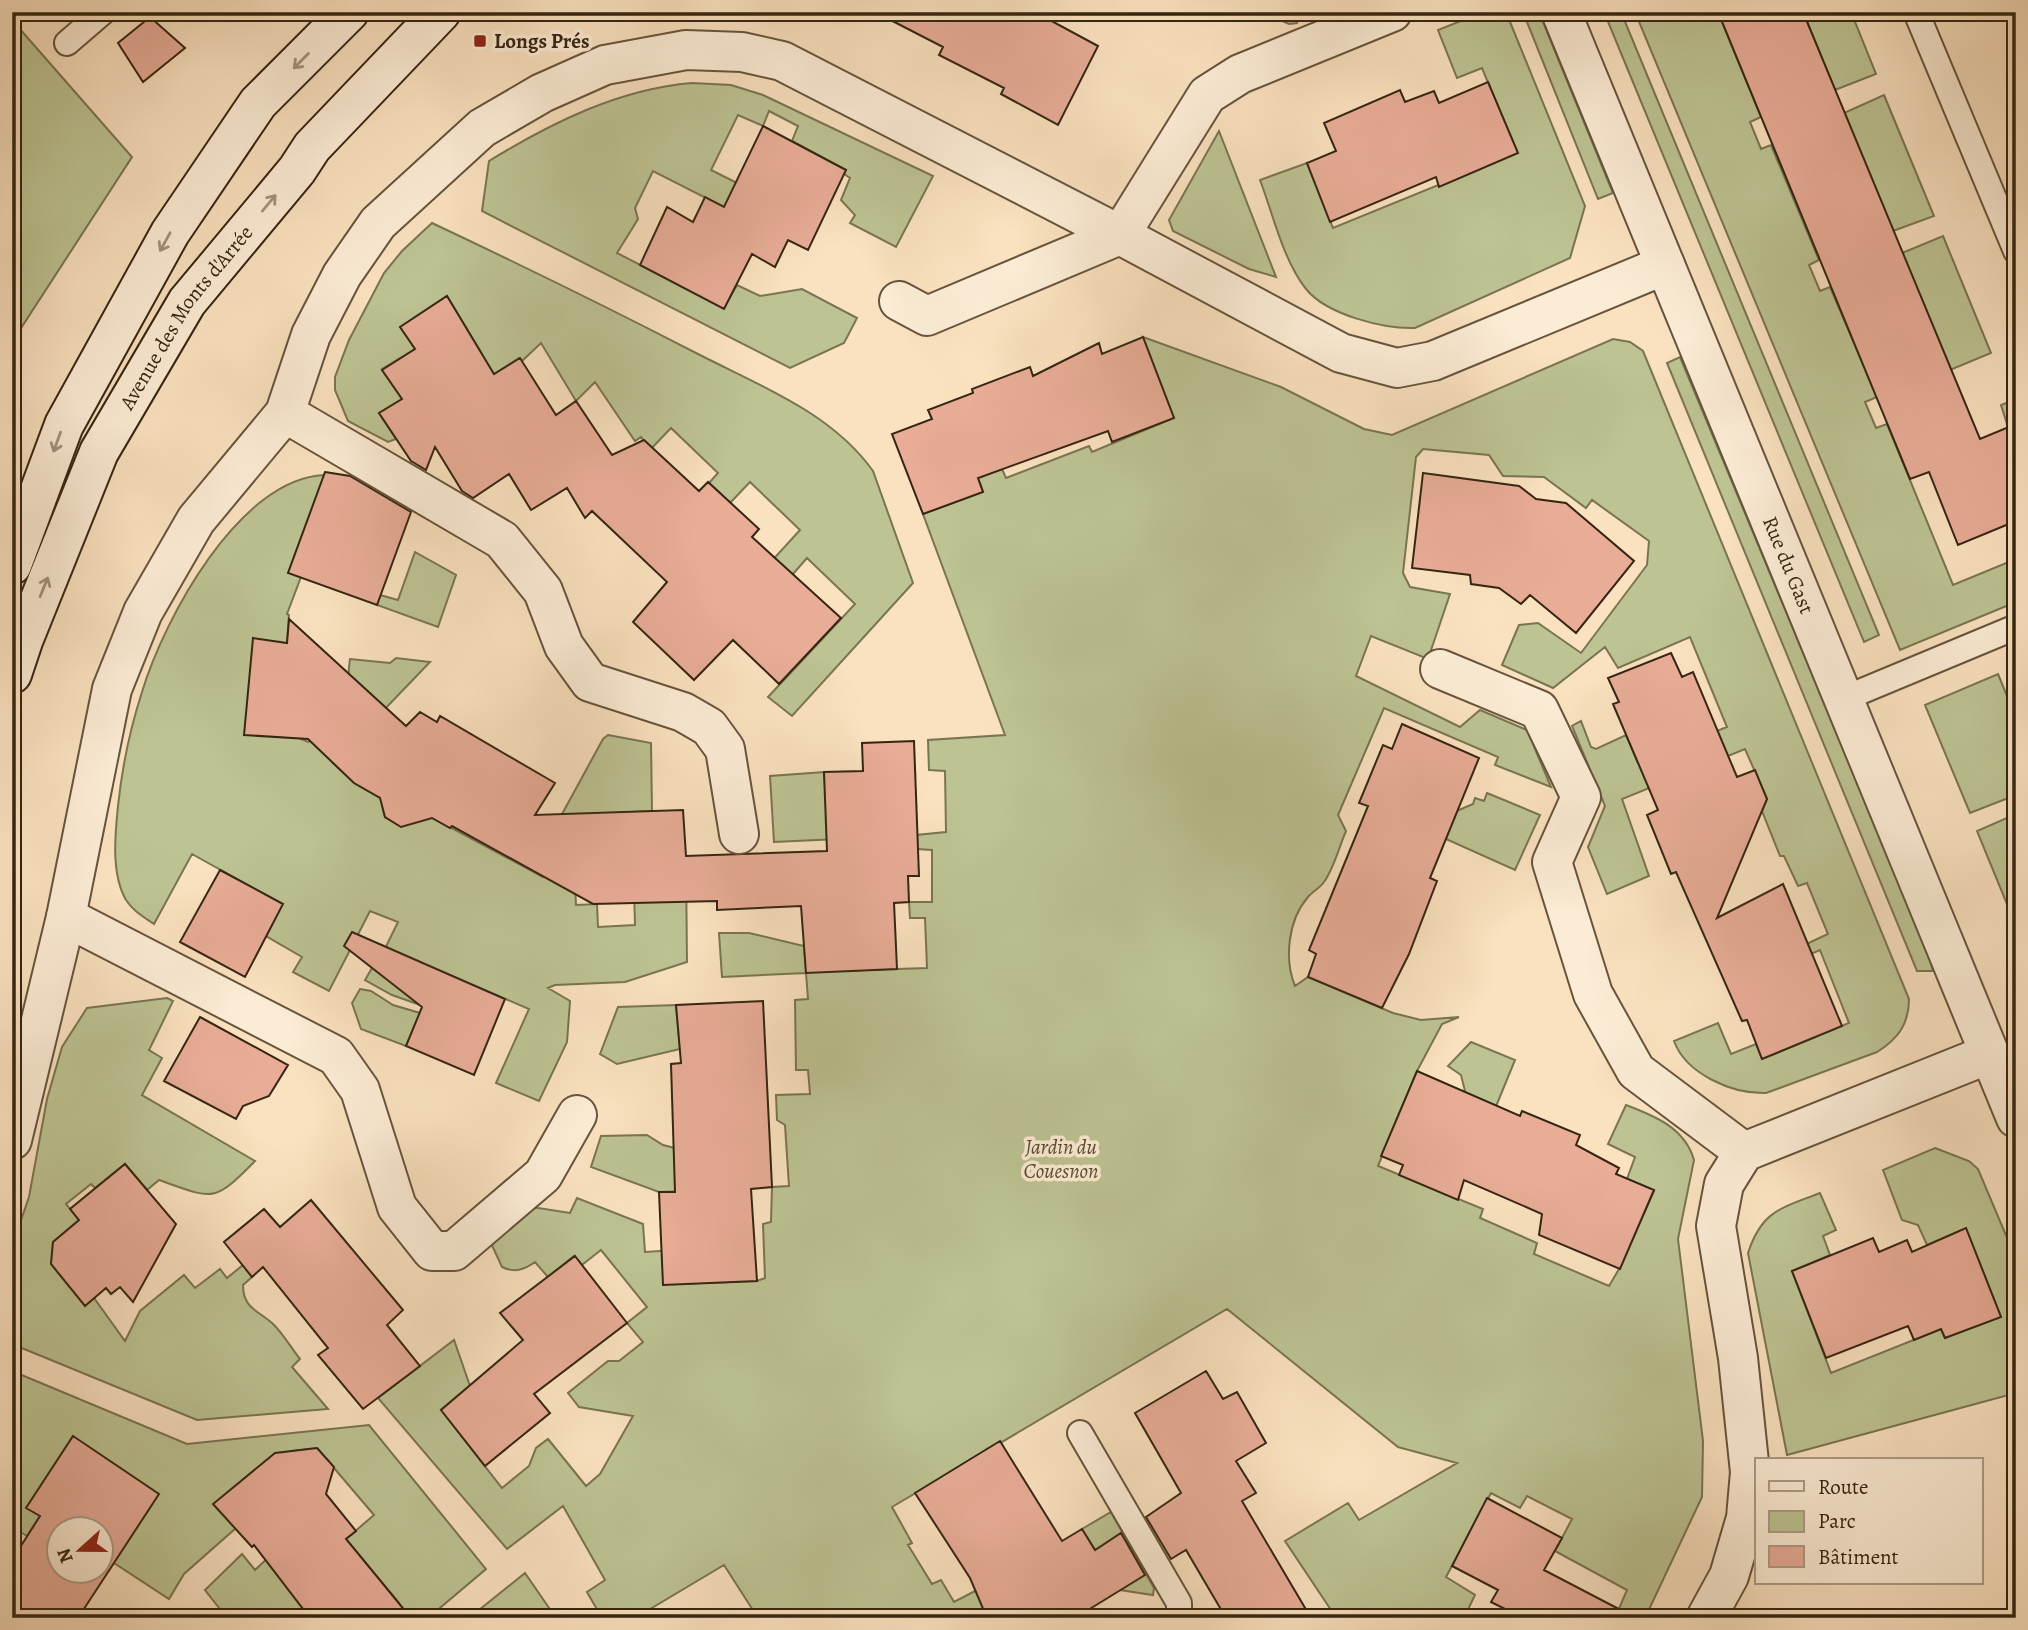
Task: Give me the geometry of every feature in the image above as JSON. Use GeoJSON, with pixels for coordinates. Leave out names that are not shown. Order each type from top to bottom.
{"type":"FeatureCollection","features":[{"type":"Feature","properties":{"kind":"street"},"geometry":{"type":"LineString","coordinates":[[12,565],[64,425],[170,233],[258,103],[349,12]]}},
{"type":"Feature","properties":{"kind":"street","name":"Avenue des Monts d'Arrée"},"geometry":{"type":"LineString","coordinates":[[12,674],[23,640],[99,452],[187,302],[297,170],[312,147],[441,12]]}},
{"type":"Feature","properties":{"kind":"street"},"geometry":{"type":"LineString","coordinates":[[899,301],[927,316],[1121,235],[1207,95],[1240,74],[1392,12]]}},
{"type":"Feature","properties":{"kind":"street","name":"Rue du Gast"},"geometry":{"type":"LineString","coordinates":[[1561,12],[2016,1118]]}},
{"type":"Feature","properties":{"kind":"street"},"geometry":{"type":"LineString","coordinates":[[12,1140],[66,918],[112,689],[143,612],[197,520],[285,413],[311,335],[342,275],[378,223],[406,194],[482,128],[542,93],[606,65],[670,52],[742,52],[782,61],[1121,235],[1341,353],[1397,368],[1433,361],[1665,265]]}},
{"type":"Feature","properties":{"kind":"street"},"geometry":{"type":"LineString","coordinates":[[285,413],[502,540],[543,591],[564,646],[590,682],[683,712],[709,727],[725,749],[739,834]]}},
{"type":"Feature","properties":{"kind":"street"},"geometry":{"type":"LineString","coordinates":[[1440,669],[1539,710],[1581,797],[1552,862],[1593,993],[1636,1071],[1744,1152]]}},
{"type":"Feature","properties":{"kind":"street"},"geometry":{"type":"LineString","coordinates":[[66,918],[336,1056],[360,1090],[397,1206],[432,1251],[454,1251],[543,1175],[577,1115]]}},
{"type":"Feature","properties":{"kind":"street"},"geometry":{"type":"LineString","coordinates":[[1706,1618],[1729,1576],[1746,1518],[1750,1472],[1738,1358],[1716,1226],[1724,1184],[1744,1152],[1989,1054]]}},
{"type":"Feature","properties":{"kind":"lane"},"geometry":{"type":"LineString","coordinates":[[67,43],[103,12]]}},
{"type":"Feature","properties":{"kind":"lane"},"geometry":{"type":"LineString","coordinates":[[1916,12],[2016,251]]}},
{"type":"Feature","properties":{"kind":"lane"},"geometry":{"type":"LineString","coordinates":[[1843,699],[2016,626]]}},
{"type":"Feature","properties":{"kind":"lane"},"geometry":{"type":"LineString","coordinates":[[1080,1433],[1179,1603],[1180,1618]]}},
{"type":"Feature","properties":{"kind":"green space"},"geometry":{"type":"Polygon","coordinates":[[[1262,12],[1298,12],[1297,23],[1289,24],[1262,12]]]}},
{"type":"Feature","properties":{"kind":"green space"},"geometry":{"type":"Polygon","coordinates":[[[1483,12],[1506,12],[1585,206],[1570,258],[1415,328],[1372,323],[1342,313],[1315,298],[1298,277],[1279,236],[1260,180],[1307,163],[1333,228],[1517,153],[1482,68],[1457,78],[1438,30],[1483,12]]]}},
{"type":"Feature","properties":{"kind":"green space"},"geometry":{"type":"Polygon","coordinates":[[[1523,12],[1539,12],[1613,193],[1598,199],[1523,12]]]}},
{"type":"Feature","properties":{"kind":"green space"},"geometry":{"type":"Polygon","coordinates":[[[1604,12],[1621,12],[1879,635],[1864,642],[1604,12]]]}},
{"type":"Feature","properties":{"kind":"green space"},"geometry":{"type":"Polygon","coordinates":[[[1635,12],[1718,12],[1761,117],[1750,122],[1761,149],[1771,145],[1819,260],[1809,265],[1820,291],[1830,287],[1877,397],[1865,402],[1876,428],[1887,424],[1953,585],[2016,559],[2016,602],[1900,650],[1635,12]]]}},
{"type":"Feature","properties":{"kind":"green space"},"geometry":{"type":"Polygon","coordinates":[[[1803,12],[1851,12],[1876,74],[1835,90],[1803,12]]]}},
{"type":"Feature","properties":{"kind":"green space"},"geometry":{"type":"Polygon","coordinates":[[[12,20],[132,157],[12,342],[12,20]]]}},
{"type":"Feature","properties":{"kind":"green space"},"geometry":{"type":"Polygon","coordinates":[[[692,83],[731,85],[763,95],[933,176],[896,247],[850,223],[855,215],[841,200],[850,178],[844,174],[846,170],[792,141],[798,126],[769,111],[763,126],[738,115],[711,170],[759,194],[747,219],[653,171],[635,208],[638,219],[617,253],[724,308],[737,285],[760,296],[802,289],[857,318],[844,343],[790,368],[482,211],[489,161],[561,121],[612,100],[638,92],[692,83]]]}},
{"type":"Feature","properties":{"kind":"green space"},"geometry":{"type":"Polygon","coordinates":[[[1884,95],[1934,216],[1893,231],[1844,113],[1884,95]]]}},
{"type":"Feature","properties":{"kind":"green space"},"geometry":{"type":"Polygon","coordinates":[[[1219,131],[1276,277],[1249,269],[1173,231],[1169,220],[1219,131]]]}},
{"type":"Feature","properties":{"kind":"green space"},"geometry":{"type":"Polygon","coordinates":[[[432,223],[598,303],[792,402],[836,432],[856,450],[873,471],[913,583],[792,716],[768,697],[855,604],[807,558],[793,574],[768,565],[800,530],[750,482],[730,503],[709,483],[718,473],[671,428],[650,450],[641,437],[635,441],[595,382],[576,401],[541,343],[522,361],[519,358],[487,379],[480,351],[447,296],[401,327],[415,349],[382,369],[402,399],[379,413],[396,439],[388,442],[348,421],[335,390],[335,377],[349,340],[384,273],[402,251],[432,223]]]}},
{"type":"Feature","properties":{"kind":"green space"},"geometry":{"type":"Polygon","coordinates":[[[1943,236],[1991,353],[1950,370],[1902,253],[1943,236]]]}},
{"type":"Feature","properties":{"kind":"green space","name":"Jardin du Couesnon"},"geometry":{"type":"Polygon","coordinates":[[[1143,337],[1281,387],[1364,429],[1392,435],[1613,339],[1630,342],[1643,351],[1909,999],[1907,1016],[1901,1030],[1891,1042],[1877,1052],[1766,1093],[1739,1090],[1712,1080],[1699,1072],[1680,1053],[1674,1041],[1718,1023],[1731,1054],[1756,1044],[1762,1059],[1849,1023],[1820,950],[1806,956],[1802,946],[1828,934],[1807,883],[1798,886],[1784,856],[1780,856],[1762,811],[1767,799],[1745,749],[1622,799],[1649,876],[1607,894],[1588,847],[1605,806],[1572,726],[1581,721],[1591,747],[1596,749],[1626,735],[1638,763],[1727,727],[1690,637],[1618,668],[1605,647],[1553,688],[1502,665],[1519,625],[1538,623],[1581,653],[1647,565],[1649,541],[1592,500],[1586,508],[1544,477],[1503,476],[1489,455],[1423,449],[1416,457],[1403,573],[1410,587],[1450,594],[1428,659],[1371,636],[1356,676],[1460,727],[1480,710],[1527,730],[1551,787],[1495,765],[1498,757],[1384,708],[1338,815],[1346,831],[1334,864],[1321,886],[1301,906],[1292,928],[1289,952],[1292,975],[1295,986],[1308,977],[1393,1013],[1421,1020],[1459,1017],[1442,1024],[1417,1071],[1378,1166],[1483,1209],[1480,1218],[1537,1243],[1534,1254],[1609,1286],[1654,1191],[1627,1179],[1635,1157],[1608,1144],[1626,1105],[1648,1114],[1676,1131],[1690,1149],[1694,1160],[1678,1239],[1703,1441],[1702,1497],[1645,1618],[1615,1618],[1627,1590],[1555,1551],[1572,1519],[1527,1496],[1520,1508],[1491,1493],[1446,1577],[1475,1595],[1464,1618],[1333,1618],[1335,1616],[1285,1541],[1348,1503],[1359,1520],[1457,1463],[1398,1447],[1227,1309],[892,1507],[912,1543],[908,1545],[932,1584],[941,1580],[954,1602],[977,1590],[1010,1618],[758,1618],[724,1565],[635,1618],[602,1618],[587,1592],[605,1580],[563,1506],[507,1549],[378,1398],[454,1340],[470,1386],[441,1410],[502,1488],[529,1466],[536,1448],[548,1439],[586,1486],[600,1474],[633,1416],[579,1407],[568,1393],[608,1361],[619,1361],[643,1342],[627,1323],[647,1307],[601,1250],[582,1265],[574,1256],[548,1277],[535,1262],[519,1270],[502,1267],[490,1241],[532,1207],[570,1213],[577,1198],[643,1224],[645,1252],[675,1250],[677,1284],[757,1281],[765,1278],[763,1224],[771,1222],[772,1187],[789,1186],[785,1125],[777,1120],[776,1095],[810,1094],[808,1070],[796,1070],[795,1000],[808,999],[806,973],[722,977],[719,933],[749,933],[804,946],[806,972],[927,968],[925,918],[910,918],[909,902],[932,902],[932,850],[917,849],[916,835],[946,832],[945,771],[929,770],[928,740],[1005,735],[923,514],[983,492],[978,478],[1002,469],[1006,478],[1089,446],[1092,452],[1174,418],[1143,337]]]}},
{"type":"Feature","properties":{"kind":"green space"},"geometry":{"type":"Polygon","coordinates":[[[1680,357],[1928,953],[1933,971],[1917,971],[1667,363],[1680,357]]]}},
{"type":"Feature","properties":{"kind":"green space"},"geometry":{"type":"Polygon","coordinates":[[[2016,399],[2016,437],[2008,427],[2001,405],[2016,399]]]}},
{"type":"Feature","properties":{"kind":"green space"},"geometry":{"type":"Polygon","coordinates":[[[324,475],[310,553],[287,614],[287,643],[299,738],[308,742],[322,735],[338,719],[346,698],[350,659],[390,663],[396,658],[430,662],[333,763],[354,783],[384,800],[382,805],[385,817],[401,826],[420,811],[543,877],[573,848],[576,905],[597,904],[598,927],[635,925],[634,889],[686,863],[687,962],[625,982],[555,985],[548,988],[570,1001],[567,1042],[539,1101],[496,1083],[529,1009],[438,970],[423,1006],[392,995],[365,980],[372,968],[375,969],[398,922],[370,911],[329,991],[293,972],[302,957],[266,936],[282,904],[192,854],[154,924],[132,907],[121,890],[115,842],[124,763],[142,692],[168,628],[209,558],[235,526],[263,500],[293,482],[324,475]]]}},
{"type":"Feature","properties":{"kind":"green space"},"geometry":{"type":"Polygon","coordinates":[[[415,552],[456,575],[438,627],[377,605],[380,595],[398,600],[415,552]]]}},
{"type":"Feature","properties":{"kind":"green space"},"geometry":{"type":"Polygon","coordinates":[[[1998,674],[2016,718],[2016,795],[1970,813],[1925,705],[1998,674]]]}},
{"type":"Feature","properties":{"kind":"green space"},"geometry":{"type":"Polygon","coordinates":[[[608,735],[651,743],[652,811],[561,816],[603,739],[608,735]]]}},
{"type":"Feature","properties":{"kind":"green space"},"geometry":{"type":"Polygon","coordinates":[[[824,772],[826,805],[838,839],[774,842],[770,776],[824,772]]]}},
{"type":"Feature","properties":{"kind":"green space"},"geometry":{"type":"Polygon","coordinates":[[[1487,793],[1540,815],[1515,870],[1437,835],[1445,816],[1473,804],[1475,798],[1484,801],[1487,793]]]}},
{"type":"Feature","properties":{"kind":"green space"},"geometry":{"type":"Polygon","coordinates":[[[2016,814],[2016,912],[2011,914],[1977,831],[2016,814]]]}},
{"type":"Feature","properties":{"kind":"green space"},"geometry":{"type":"Polygon","coordinates":[[[360,989],[371,991],[393,1005],[420,1013],[406,1046],[361,1029],[352,1003],[360,989]]]}},
{"type":"Feature","properties":{"kind":"green space"},"geometry":{"type":"Polygon","coordinates":[[[167,998],[173,1001],[149,1050],[162,1058],[142,1095],[255,1161],[230,1185],[212,1194],[202,1194],[159,1180],[147,1190],[125,1164],[95,1188],[91,1184],[66,1204],[79,1220],[53,1242],[51,1264],[85,1305],[94,1298],[125,1341],[140,1311],[184,1275],[195,1288],[220,1269],[227,1278],[243,1265],[252,1277],[243,1285],[245,1299],[283,1336],[300,1359],[292,1367],[328,1409],[197,1420],[12,1344],[12,1246],[29,1197],[47,1099],[62,1047],[87,1008],[167,998]]]}},
{"type":"Feature","properties":{"kind":"green space"},"geometry":{"type":"Polygon","coordinates":[[[676,1005],[680,1049],[617,1064],[600,1054],[618,1007],[676,1005]]]}},
{"type":"Feature","properties":{"kind":"green space"},"geometry":{"type":"Polygon","coordinates":[[[1471,1042],[1515,1060],[1490,1121],[1470,1111],[1461,1075],[1448,1066],[1471,1042]]]}},
{"type":"Feature","properties":{"kind":"green space"},"geometry":{"type":"Polygon","coordinates":[[[647,1135],[663,1145],[687,1151],[689,1191],[659,1192],[591,1167],[601,1136],[647,1135]]]}},
{"type":"Feature","properties":{"kind":"green space"},"geometry":{"type":"Polygon","coordinates":[[[1935,1148],[1969,1161],[1978,1169],[2016,1259],[2016,1393],[1787,1455],[1748,1253],[1760,1228],[1775,1212],[1820,1193],[1836,1230],[1823,1236],[1830,1255],[1792,1271],[1831,1373],[1941,1329],[1945,1338],[2001,1317],[1966,1228],[1927,1245],[1918,1225],[1902,1220],[1883,1170],[1935,1148]]]}},
{"type":"Feature","properties":{"kind":"green space"},"geometry":{"type":"Polygon","coordinates":[[[12,1371],[187,1444],[369,1425],[486,1569],[428,1618],[382,1618],[399,1603],[346,1539],[374,1515],[317,1448],[292,1451],[236,1528],[184,1574],[169,1599],[116,1564],[119,1531],[116,1530],[116,1514],[51,1514],[27,1508],[40,1516],[27,1536],[12,1527],[12,1371]]]}},
{"type":"Feature","properties":{"kind":"green space"},"geometry":{"type":"Polygon","coordinates":[[[1111,1512],[1154,1588],[1153,1595],[1120,1590],[1082,1529],[1111,1512]]]}},
{"type":"Feature","properties":{"kind":"green space"},"geometry":{"type":"Polygon","coordinates":[[[273,1553],[296,1580],[287,1588],[307,1614],[302,1618],[227,1618],[205,1590],[242,1554],[255,1570],[273,1553]]]}},
{"type":"Feature","properties":{"kind":"green space"},"geometry":{"type":"Polygon","coordinates":[[[525,1573],[556,1618],[469,1618],[525,1573]]]}},
{"type":"Feature","properties":{"kind":"building"},"geometry":{"type":"Polygon","coordinates":[[[875,12],[1035,12],[1098,46],[1058,125],[1001,94],[1004,88],[939,55],[943,47],[875,12]]]}},
{"type":"Feature","properties":{"kind":"building"},"geometry":{"type":"Polygon","coordinates":[[[1718,12],[1803,12],[1980,439],[2016,424],[2016,521],[1958,545],[1929,472],[1910,479],[1718,12]]]}},
{"type":"Feature","properties":{"kind":"building"},"geometry":{"type":"Polygon","coordinates":[[[150,17],[185,48],[143,82],[118,43],[150,17]]]}},
{"type":"Feature","properties":{"kind":"building"},"geometry":{"type":"Polygon","coordinates":[[[1488,82],[1518,153],[1439,187],[1436,177],[1330,222],[1307,163],[1336,151],[1324,123],[1400,90],[1405,102],[1434,91],[1439,103],[1488,82]]]}},
{"type":"Feature","properties":{"kind":"building"},"geometry":{"type":"Polygon","coordinates":[[[763,126],[846,170],[808,250],[788,240],[775,267],[752,254],[724,309],[640,265],[667,207],[693,222],[705,197],[724,207],[763,126]]]}},
{"type":"Feature","properties":{"kind":"building"},"geometry":{"type":"Polygon","coordinates":[[[447,296],[494,374],[520,358],[556,415],[576,401],[612,455],[644,440],[699,491],[708,482],[759,529],[752,537],[841,618],[779,684],[733,640],[694,680],[633,622],[667,582],[592,511],[585,518],[567,488],[531,510],[509,474],[473,498],[462,491],[435,447],[426,470],[411,461],[379,413],[402,399],[382,370],[415,349],[400,327],[447,296]]]}},
{"type":"Feature","properties":{"kind":"building"},"geometry":{"type":"Polygon","coordinates":[[[1143,337],[1174,418],[1112,442],[1108,431],[978,478],[983,492],[923,514],[892,434],[932,419],[928,410],[973,393],[972,389],[1030,367],[1033,376],[1099,343],[1102,354],[1143,337]]]}},
{"type":"Feature","properties":{"kind":"building"},"geometry":{"type":"Polygon","coordinates":[[[325,472],[350,476],[411,512],[377,605],[288,573],[325,472]]]}},
{"type":"Feature","properties":{"kind":"building"},"geometry":{"type":"Polygon","coordinates":[[[1423,473],[1519,486],[1536,499],[1566,503],[1634,561],[1576,633],[1530,595],[1521,604],[1499,588],[1471,584],[1470,575],[1412,568],[1423,473]]]}},
{"type":"Feature","properties":{"kind":"building"},"geometry":{"type":"Polygon","coordinates":[[[289,619],[406,726],[420,712],[437,722],[440,716],[555,783],[535,815],[683,810],[686,856],[827,851],[824,772],[863,771],[862,743],[914,741],[919,876],[908,876],[909,902],[894,903],[897,969],[806,973],[801,906],[717,910],[717,901],[593,904],[452,826],[450,828],[432,818],[401,827],[385,817],[380,798],[354,783],[308,739],[244,735],[253,638],[287,643],[289,619]]]}},
{"type":"Feature","properties":{"kind":"building"},"geometry":{"type":"Polygon","coordinates":[[[1671,653],[1682,677],[1693,672],[1737,777],[1755,770],[1767,799],[1717,918],[1783,884],[1842,1026],[1762,1059],[1747,1020],[1742,1021],[1676,872],[1671,874],[1647,815],[1658,810],[1613,704],[1619,702],[1608,678],[1671,653]]]}},
{"type":"Feature","properties":{"kind":"building"},"geometry":{"type":"Polygon","coordinates":[[[1402,724],[1479,758],[1430,878],[1437,881],[1409,954],[1382,1008],[1308,977],[1316,954],[1309,950],[1368,806],[1359,803],[1383,745],[1392,749],[1402,724]]]}},
{"type":"Feature","properties":{"kind":"building"},"geometry":{"type":"Polygon","coordinates":[[[220,870],[283,904],[245,977],[180,942],[220,870]]]}},
{"type":"Feature","properties":{"kind":"building"},"geometry":{"type":"Polygon","coordinates":[[[352,932],[505,999],[474,1075],[406,1046],[422,1007],[344,946],[352,932]]]}},
{"type":"Feature","properties":{"kind":"building"},"geometry":{"type":"Polygon","coordinates":[[[763,1001],[772,1187],[751,1189],[757,1281],[663,1285],[659,1192],[675,1192],[671,1064],[681,1063],[676,1005],[763,1001]]]}},
{"type":"Feature","properties":{"kind":"building"},"geometry":{"type":"Polygon","coordinates":[[[200,1017],[288,1065],[269,1096],[243,1106],[236,1119],[164,1081],[200,1017]]]}},
{"type":"Feature","properties":{"kind":"building"},"geometry":{"type":"Polygon","coordinates":[[[1417,1071],[1520,1116],[1522,1111],[1580,1135],[1576,1145],[1619,1168],[1616,1174],[1654,1190],[1620,1269],[1539,1235],[1542,1214],[1464,1180],[1458,1200],[1399,1175],[1403,1165],[1381,1156],[1417,1071]]]}},
{"type":"Feature","properties":{"kind":"building"},"geometry":{"type":"Polygon","coordinates":[[[125,1164],[176,1224],[133,1302],[120,1287],[111,1294],[106,1288],[85,1306],[51,1264],[53,1242],[79,1220],[70,1209],[125,1164]]]}},
{"type":"Feature","properties":{"kind":"building"},"geometry":{"type":"Polygon","coordinates":[[[311,1200],[403,1310],[387,1325],[420,1366],[363,1409],[318,1355],[328,1348],[263,1267],[252,1277],[224,1242],[264,1209],[280,1227],[311,1200]]]}},
{"type":"Feature","properties":{"kind":"building"},"geometry":{"type":"Polygon","coordinates":[[[1966,1228],[2001,1317],[1945,1338],[1941,1329],[1914,1340],[1908,1326],[1826,1358],[1792,1271],[1873,1238],[1879,1252],[1907,1240],[1912,1252],[1966,1228]]]}},
{"type":"Feature","properties":{"kind":"building"},"geometry":{"type":"Polygon","coordinates":[[[575,1256],[627,1323],[534,1394],[550,1413],[485,1466],[441,1410],[523,1340],[500,1313],[575,1256]]]}},
{"type":"Feature","properties":{"kind":"building"},"geometry":{"type":"Polygon","coordinates":[[[1206,1371],[1223,1399],[1237,1392],[1266,1443],[1236,1461],[1256,1493],[1242,1501],[1311,1618],[1226,1618],[1186,1550],[1171,1559],[1146,1517],[1181,1493],[1135,1413],[1206,1371]]]}},
{"type":"Feature","properties":{"kind":"building"},"geometry":{"type":"Polygon","coordinates":[[[73,1436],[159,1494],[116,1560],[116,1514],[46,1514],[46,1584],[100,1584],[78,1618],[12,1618],[12,1560],[40,1516],[26,1508],[73,1436]]]}},
{"type":"Feature","properties":{"kind":"building"},"geometry":{"type":"Polygon","coordinates":[[[1000,1441],[1062,1541],[1082,1529],[1095,1550],[1121,1533],[1145,1575],[1075,1618],[987,1618],[970,1578],[915,1493],[1000,1441]]]}},
{"type":"Feature","properties":{"kind":"building"},"geometry":{"type":"Polygon","coordinates":[[[317,1448],[334,1467],[326,1494],[356,1531],[346,1539],[411,1618],[310,1618],[254,1545],[252,1547],[213,1504],[275,1453],[317,1448]]]}},
{"type":"Feature","properties":{"kind":"building"},"geometry":{"type":"Polygon","coordinates":[[[1487,1498],[1562,1538],[1544,1570],[1636,1618],[1523,1618],[1491,1602],[1498,1590],[1452,1566],[1487,1498]]]}},
{"type":"Feature","properties":{"kind":"place","name":"Longs Prés"},"geometry":{"type":"Point","coordinates":[480,41]}}]}
